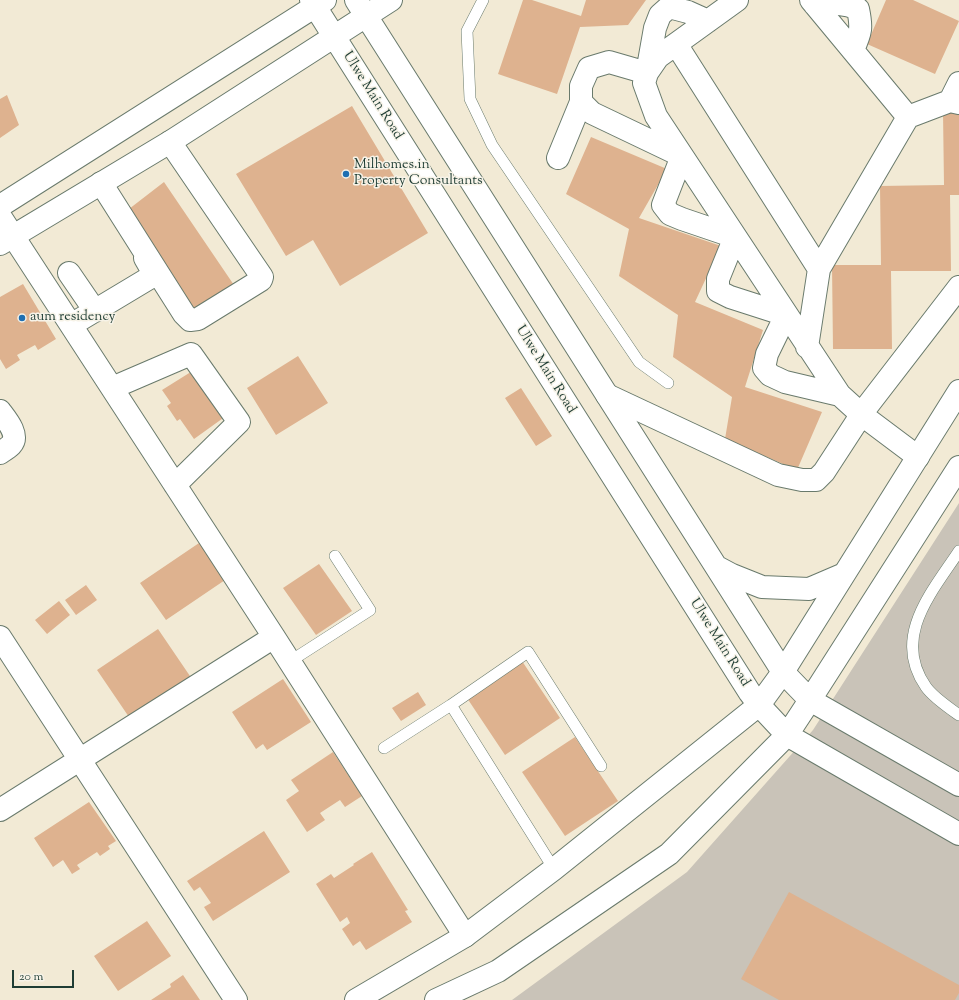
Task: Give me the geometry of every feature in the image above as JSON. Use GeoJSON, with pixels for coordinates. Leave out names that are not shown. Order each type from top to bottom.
{"type":"FeatureCollection","features":[{"type":"Feature","properties":{"kind":"street"},"geometry":{"type":"LineString","coordinates":[[6,240],[170,142],[334,37],[361,8],[391,0]]}},
{"type":"Feature","properties":{"kind":"street"},"geometry":{"type":"LineString","coordinates":[[647,73],[658,57],[737,0]]}},
{"type":"Feature","properties":{"kind":"street"},"geometry":{"type":"LineString","coordinates":[[0,206],[317,2]]}},
{"type":"Feature","properties":{"kind":"street","name":"Ulwe Main Road"},"geometry":{"type":"LineString","coordinates":[[317,2],[334,37],[759,705],[787,735],[959,834]]}},
{"type":"Feature","properties":{"kind":"street"},"geometry":{"type":"LineString","coordinates":[[813,2],[908,117]]}},
{"type":"Feature","properties":{"kind":"street"},"geometry":{"type":"LineString","coordinates":[[813,2],[838,3],[849,5],[858,9],[860,33],[853,50]]}},
{"type":"Feature","properties":{"kind":"street"},"geometry":{"type":"LineString","coordinates":[[708,21],[688,12],[669,7],[660,15],[655,28],[644,83],[656,116],[840,395],[862,415],[918,457]]}},
{"type":"Feature","properties":{"kind":"street"},"geometry":{"type":"LineString","coordinates":[[361,8],[783,672],[810,700],[959,785]]}},
{"type":"Feature","properties":{"kind":"street"},"geometry":{"type":"LineString","coordinates":[[676,44],[819,269]]}},
{"type":"Feature","properties":{"kind":"street"},"geometry":{"type":"LineString","coordinates":[[558,158],[581,102],[581,86],[589,68],[608,62],[647,73]]}},
{"type":"Feature","properties":{"kind":"street"},"geometry":{"type":"LineString","coordinates":[[808,347],[819,269],[908,117],[956,96]]}},
{"type":"Feature","properties":{"kind":"street"},"geometry":{"type":"LineString","coordinates":[[581,102],[592,113],[682,156]]}},
{"type":"Feature","properties":{"kind":"street"},"geometry":{"type":"LineString","coordinates":[[99,184],[184,314],[190,320],[198,319],[261,280],[262,277],[181,156],[170,142]]}},
{"type":"Feature","properties":{"kind":"street"},"geometry":{"type":"LineString","coordinates":[[682,156],[663,205],[670,214],[682,220],[735,237]]}},
{"type":"Feature","properties":{"kind":"street"},"geometry":{"type":"LineString","coordinates":[[71,325],[151,278],[153,272],[99,184]]}},
{"type":"Feature","properties":{"kind":"street"},"geometry":{"type":"LineString","coordinates":[[0,216],[6,240],[71,325],[274,637],[465,936]]}},
{"type":"Feature","properties":{"kind":"street"},"geometry":{"type":"LineString","coordinates":[[735,237],[718,279],[718,291],[730,297],[786,315]]}},
{"type":"Feature","properties":{"kind":"street"},"geometry":{"type":"LineString","coordinates":[[70,273],[95,311]]}},
{"type":"Feature","properties":{"kind":"street"},"geometry":{"type":"LineString","coordinates":[[607,395],[778,475],[802,480],[816,480],[824,472],[862,415],[959,287]]}},
{"type":"Feature","properties":{"kind":"street"},"geometry":{"type":"LineString","coordinates":[[786,315],[767,354],[764,368],[770,375],[785,382],[840,395]]}},
{"type":"Feature","properties":{"kind":"street"},"geometry":{"type":"LineString","coordinates":[[112,388],[190,354],[239,422],[175,485]]}},
{"type":"Feature","properties":{"kind":"street"},"geometry":{"type":"LineString","coordinates":[[356,1000],[465,936],[554,869],[759,705],[783,672],[959,391]]}},
{"type":"Feature","properties":{"kind":"street"},"geometry":{"type":"LineString","coordinates":[[0,411],[13,432],[14,438],[12,445],[0,453]]}},
{"type":"Feature","properties":{"kind":"street"},"geometry":{"type":"LineString","coordinates":[[436,1000],[498,971],[669,854],[787,735],[959,467]]}},
{"type":"Feature","properties":{"kind":"street"},"geometry":{"type":"LineString","coordinates":[[716,566],[732,575],[762,588],[809,589],[844,574]]}},
{"type":"Feature","properties":{"kind":"street"},"geometry":{"type":"LineString","coordinates":[[0,637],[236,1000]]}},
{"type":"Feature","properties":{"kind":"street"},"geometry":{"type":"LineString","coordinates":[[0,810],[274,637]]}},
{"type":"Feature","properties":{"kind":"lane"},"geometry":{"type":"LineString","coordinates":[[483,0],[467,32],[470,99],[492,144],[639,362],[668,383]]}},
{"type":"Feature","properties":{"kind":"lane"},"geometry":{"type":"LineString","coordinates":[[959,551],[925,602],[916,622],[912,644],[916,669],[926,688],[959,715]]}},
{"type":"Feature","properties":{"kind":"lane"},"geometry":{"type":"LineString","coordinates":[[289,662],[370,610],[335,556]]}},
{"type":"Feature","properties":{"kind":"lane"},"geometry":{"type":"LineString","coordinates":[[384,748],[451,705],[528,652],[601,766]]}},
{"type":"Feature","properties":{"kind":"lane"},"geometry":{"type":"LineString","coordinates":[[451,705],[554,869]]}},
{"type":"Feature","properties":{"kind":"shaded area"},"geometry":{"type":"Polygon","coordinates":[[[959,503],[959,1000],[512,1000],[687,872],[813,730],[959,503]]]}},
{"type":"Feature","properties":{"kind":"building"},"geometry":{"type":"Polygon","coordinates":[[[523,0],[532,0],[581,16],[586,0],[646,0],[628,25],[580,27],[557,94],[498,74],[523,0]]]}},
{"type":"Feature","properties":{"kind":"building"},"geometry":{"type":"Polygon","coordinates":[[[886,0],[913,0],[959,21],[935,74],[867,44],[886,0]]]}},
{"type":"Feature","properties":{"kind":"building"},"geometry":{"type":"Polygon","coordinates":[[[7,95],[19,125],[0,138],[0,99],[7,95]]]}},
{"type":"Feature","properties":{"kind":"building"},"geometry":{"type":"Polygon","coordinates":[[[352,106],[428,233],[340,286],[313,240],[286,256],[236,174],[352,106]]]}},
{"type":"Feature","properties":{"kind":"building"},"geometry":{"type":"Polygon","coordinates":[[[943,112],[959,112],[959,195],[950,195],[951,271],[891,271],[892,349],[833,349],[832,265],[881,265],[880,186],[944,185],[943,112]]]}},
{"type":"Feature","properties":{"kind":"building"},"geometry":{"type":"Polygon","coordinates":[[[591,137],[667,169],[639,218],[721,246],[695,302],[763,330],[745,387],[822,412],[797,470],[725,439],[732,397],[673,357],[678,315],[619,276],[629,229],[566,194],[591,137]]]}},
{"type":"Feature","properties":{"kind":"building"},"geometry":{"type":"Polygon","coordinates":[[[164,182],[238,291],[194,313],[129,209],[164,182]]]}},
{"type":"Feature","properties":{"kind":"building","name":"aum residency"},"geometry":{"type":"Polygon","coordinates":[[[23,284],[56,339],[38,350],[35,345],[17,355],[20,360],[6,369],[0,359],[0,297],[23,284]]]}},
{"type":"Feature","properties":{"kind":"building"},"geometry":{"type":"Polygon","coordinates":[[[298,356],[328,403],[276,435],[247,388],[298,356]]]}},
{"type":"Feature","properties":{"kind":"building"},"geometry":{"type":"Polygon","coordinates":[[[194,370],[226,416],[194,439],[180,419],[177,421],[167,406],[171,403],[162,390],[194,370]]]}},
{"type":"Feature","properties":{"kind":"building"},"geometry":{"type":"Polygon","coordinates":[[[521,388],[552,436],[536,446],[505,398],[521,388]]]}},
{"type":"Feature","properties":{"kind":"building"},"geometry":{"type":"Polygon","coordinates":[[[202,541],[228,578],[166,620],[140,583],[202,541]]]}},
{"type":"Feature","properties":{"kind":"building"},"geometry":{"type":"Polygon","coordinates":[[[319,564],[352,611],[316,635],[283,588],[319,564]]]}},
{"type":"Feature","properties":{"kind":"building"},"geometry":{"type":"Polygon","coordinates":[[[86,585],[97,600],[76,615],[65,600],[86,585]]]}},
{"type":"Feature","properties":{"kind":"building"},"geometry":{"type":"Polygon","coordinates":[[[59,601],[70,615],[47,634],[35,620],[59,601]]]}},
{"type":"Feature","properties":{"kind":"building"},"geometry":{"type":"Polygon","coordinates":[[[158,629],[192,679],[131,720],[97,670],[158,629]]]}},
{"type":"Feature","properties":{"kind":"building"},"geometry":{"type":"Polygon","coordinates":[[[522,661],[560,718],[505,755],[467,698],[522,661]]]}},
{"type":"Feature","properties":{"kind":"building"},"geometry":{"type":"Polygon","coordinates":[[[283,679],[311,722],[267,750],[263,744],[256,749],[232,712],[283,679]]]}},
{"type":"Feature","properties":{"kind":"building"},"geometry":{"type":"Polygon","coordinates":[[[418,692],[426,705],[401,721],[392,708],[418,692]]]}},
{"type":"Feature","properties":{"kind":"building"},"geometry":{"type":"Polygon","coordinates":[[[575,737],[618,801],[565,836],[522,772],[575,737]]]}},
{"type":"Feature","properties":{"kind":"building"},"geometry":{"type":"Polygon","coordinates":[[[333,752],[362,796],[345,807],[340,800],[320,813],[325,820],[307,832],[286,800],[299,791],[291,780],[333,752]]]}},
{"type":"Feature","properties":{"kind":"building"},"geometry":{"type":"Polygon","coordinates":[[[89,802],[116,841],[108,846],[110,849],[100,856],[97,852],[77,865],[80,869],[72,874],[63,860],[53,867],[34,838],[89,802]]]}},
{"type":"Feature","properties":{"kind":"building"},"geometry":{"type":"Polygon","coordinates":[[[264,831],[290,872],[213,921],[204,907],[211,903],[200,887],[194,891],[187,881],[264,831]]]}},
{"type":"Feature","properties":{"kind":"building"},"geometry":{"type":"Polygon","coordinates":[[[372,852],[408,910],[405,911],[412,922],[366,950],[360,941],[353,946],[342,929],[350,923],[347,917],[340,922],[316,884],[331,874],[334,878],[372,852]]]}},
{"type":"Feature","properties":{"kind":"building"},"geometry":{"type":"Polygon","coordinates":[[[789,892],[959,985],[959,993],[955,1000],[779,1000],[741,979],[789,892]]]}},
{"type":"Feature","properties":{"kind":"building"},"geometry":{"type":"Polygon","coordinates":[[[147,921],[171,956],[118,991],[94,956],[147,921]]]}},
{"type":"Feature","properties":{"kind":"building"},"geometry":{"type":"Polygon","coordinates":[[[183,975],[200,1000],[151,1000],[171,987],[170,984],[183,975]]]}},
{"type":"Feature","properties":{"kind":"place","name":"Milhomes.in Property Consultants"},"geometry":{"type":"Point","coordinates":[346,174]}},
{"type":"Feature","properties":{"kind":"place","name":"aum residency"},"geometry":{"type":"Point","coordinates":[22,318]}}]}
